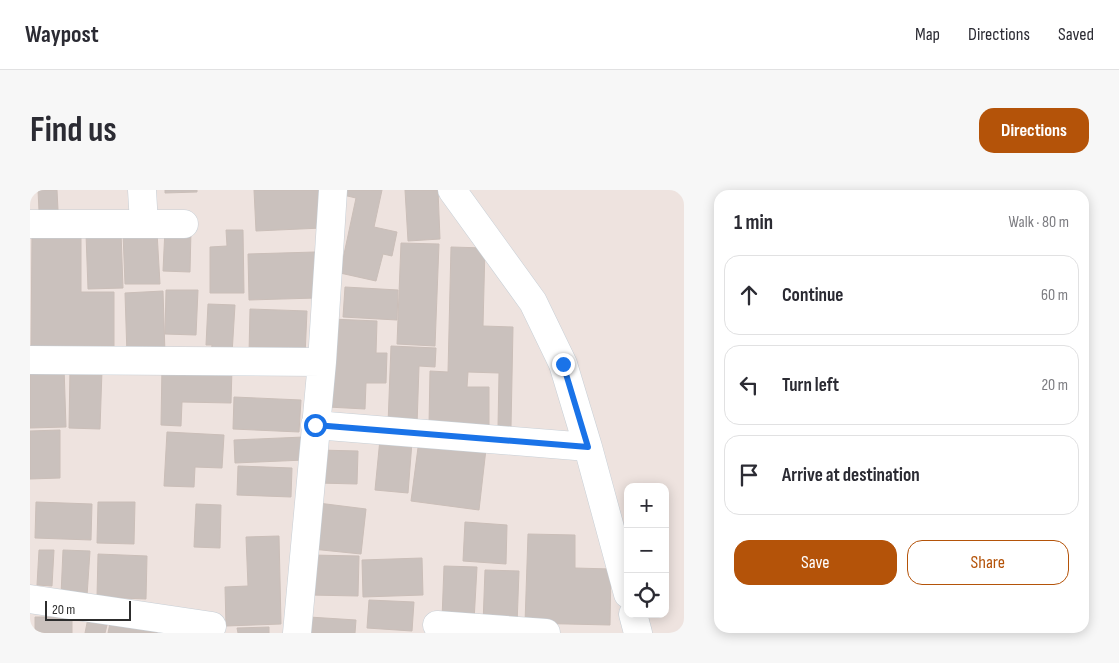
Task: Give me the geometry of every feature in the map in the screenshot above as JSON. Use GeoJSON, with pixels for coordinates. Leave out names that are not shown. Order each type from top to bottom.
{"type":"FeatureCollection","features":[{"type":"Feature","properties":{"kind":"street"},"geometry":{"type":"LineString","coordinates":[[142,190],[144,224]]}},
{"type":"Feature","properties":{"kind":"street"},"geometry":{"type":"LineString","coordinates":[[296,633],[322,362],[333,190]]}},
{"type":"Feature","properties":{"kind":"street"},"geometry":{"type":"LineString","coordinates":[[452,190],[534,302],[563,364],[624,579]]}},
{"type":"Feature","properties":{"kind":"street"},"geometry":{"type":"LineString","coordinates":[[30,224],[184,224]]}},
{"type":"Feature","properties":{"kind":"street"},"geometry":{"type":"LineString","coordinates":[[30,360],[322,362]]}},
{"type":"Feature","properties":{"kind":"street"},"geometry":{"type":"LineString","coordinates":[[315,425],[588,447]]}},
{"type":"Feature","properties":{"kind":"street"},"geometry":{"type":"LineString","coordinates":[[30,599],[212,626]]}},
{"type":"Feature","properties":{"kind":"street"},"geometry":{"type":"LineString","coordinates":[[634,618],[638,633]]}},
{"type":"Feature","properties":{"kind":"street"},"geometry":{"type":"LineString","coordinates":[[438,625],[546,633]]}},
{"type":"Feature","properties":{"kind":"building"},"geometry":{"type":"Polygon","coordinates":[[[38,190],[57,190],[58,210],[39,211],[38,190]]]}},
{"type":"Feature","properties":{"kind":"building"},"geometry":{"type":"Polygon","coordinates":[[[165,190],[197,190],[197,192],[165,193],[165,190]]]}},
{"type":"Feature","properties":{"kind":"building"},"geometry":{"type":"Polygon","coordinates":[[[254,190],[320,190],[322,228],[256,231],[254,190]]]}},
{"type":"Feature","properties":{"kind":"building"},"geometry":{"type":"Polygon","coordinates":[[[344,190],[382,190],[374,227],[397,232],[392,256],[383,254],[376,281],[340,273],[356,198],[343,195],[344,190]]]}},
{"type":"Feature","properties":{"kind":"building"},"geometry":{"type":"Polygon","coordinates":[[[405,190],[438,190],[440,239],[408,241],[405,190]]]}},
{"type":"Feature","properties":{"kind":"building"},"geometry":{"type":"Polygon","coordinates":[[[32,229],[81,229],[81,292],[114,292],[114,348],[31,348],[32,229]]]}},
{"type":"Feature","properties":{"kind":"building"},"geometry":{"type":"Polygon","coordinates":[[[165,229],[191,230],[190,272],[163,271],[165,229]]]}},
{"type":"Feature","properties":{"kind":"building"},"geometry":{"type":"Polygon","coordinates":[[[226,230],[243,230],[244,293],[210,293],[210,247],[227,246],[226,230]]]}},
{"type":"Feature","properties":{"kind":"building"},"geometry":{"type":"Polygon","coordinates":[[[121,232],[123,288],[88,289],[86,234],[121,232]]]}},
{"type":"Feature","properties":{"kind":"building"},"geometry":{"type":"Polygon","coordinates":[[[157,232],[160,284],[125,284],[123,233],[157,232]]]}},
{"type":"Feature","properties":{"kind":"building"},"geometry":{"type":"Polygon","coordinates":[[[401,243],[439,244],[435,346],[397,344],[401,243]]]}},
{"type":"Feature","properties":{"kind":"building"},"geometry":{"type":"Polygon","coordinates":[[[451,247],[485,248],[483,326],[513,327],[511,427],[498,427],[499,373],[468,372],[467,387],[489,387],[489,427],[429,425],[430,371],[448,372],[451,247]]]}},
{"type":"Feature","properties":{"kind":"building"},"geometry":{"type":"Polygon","coordinates":[[[315,252],[316,298],[249,300],[248,254],[315,252]]]}},
{"type":"Feature","properties":{"kind":"building"},"geometry":{"type":"Polygon","coordinates":[[[345,287],[398,290],[397,320],[343,317],[345,287]]]}},
{"type":"Feature","properties":{"kind":"building"},"geometry":{"type":"Polygon","coordinates":[[[166,290],[198,290],[196,335],[165,334],[166,290]]]}},
{"type":"Feature","properties":{"kind":"building"},"geometry":{"type":"Polygon","coordinates":[[[163,291],[165,354],[127,355],[125,293],[163,291]]]}},
{"type":"Feature","properties":{"kind":"building"},"geometry":{"type":"Polygon","coordinates":[[[208,304],[235,305],[232,354],[211,352],[212,345],[206,345],[208,304]]]}},
{"type":"Feature","properties":{"kind":"building"},"geometry":{"type":"Polygon","coordinates":[[[250,309],[307,311],[305,356],[249,354],[250,309]]]}},
{"type":"Feature","properties":{"kind":"building"},"geometry":{"type":"Polygon","coordinates":[[[331,319],[377,321],[376,353],[387,353],[386,383],[366,383],[365,409],[328,407],[331,319]]]}},
{"type":"Feature","properties":{"kind":"building"},"geometry":{"type":"Polygon","coordinates":[[[391,346],[436,348],[435,367],[419,366],[417,425],[388,424],[391,346]]]}},
{"type":"Feature","properties":{"kind":"building"},"geometry":{"type":"Polygon","coordinates":[[[162,366],[232,368],[231,403],[182,402],[181,426],[161,425],[162,366]]]}},
{"type":"Feature","properties":{"kind":"building"},"geometry":{"type":"Polygon","coordinates":[[[64,367],[66,427],[30,428],[30,368],[64,367]]]}},
{"type":"Feature","properties":{"kind":"building"},"geometry":{"type":"Polygon","coordinates":[[[70,369],[102,370],[100,429],[69,428],[70,369]]]}},
{"type":"Feature","properties":{"kind":"building"},"geometry":{"type":"Polygon","coordinates":[[[234,397],[301,400],[299,432],[233,429],[234,397]]]}},
{"type":"Feature","properties":{"kind":"building"},"geometry":{"type":"Polygon","coordinates":[[[60,430],[60,478],[30,479],[30,431],[60,430]]]}},
{"type":"Feature","properties":{"kind":"building"},"geometry":{"type":"Polygon","coordinates":[[[167,432],[224,435],[222,468],[195,467],[194,487],[164,486],[167,432]]]}},
{"type":"Feature","properties":{"kind":"building"},"geometry":{"type":"Polygon","coordinates":[[[304,437],[305,460],[235,463],[234,440],[304,437]]]}},
{"type":"Feature","properties":{"kind":"building"},"geometry":{"type":"Polygon","coordinates":[[[380,439],[412,442],[408,493],[375,490],[380,439]]]}},
{"type":"Feature","properties":{"kind":"building"},"geometry":{"type":"Polygon","coordinates":[[[419,440],[486,449],[479,510],[411,501],[419,440]]]}},
{"type":"Feature","properties":{"kind":"building"},"geometry":{"type":"Polygon","coordinates":[[[319,450],[358,451],[357,484],[318,483],[319,450]]]}},
{"type":"Feature","properties":{"kind":"building"},"geometry":{"type":"Polygon","coordinates":[[[238,466],[292,468],[291,497],[237,495],[238,466]]]}},
{"type":"Feature","properties":{"kind":"building"},"geometry":{"type":"Polygon","coordinates":[[[36,502],[92,504],[91,540],[35,538],[36,502]]]}},
{"type":"Feature","properties":{"kind":"building"},"geometry":{"type":"Polygon","coordinates":[[[98,502],[135,502],[134,544],[97,543],[98,502]]]}},
{"type":"Feature","properties":{"kind":"building"},"geometry":{"type":"Polygon","coordinates":[[[318,503],[366,509],[361,554],[312,549],[318,503]]]}},
{"type":"Feature","properties":{"kind":"building"},"geometry":{"type":"Polygon","coordinates":[[[196,504],[221,505],[220,548],[194,547],[196,504]]]}},
{"type":"Feature","properties":{"kind":"building"},"geometry":{"type":"Polygon","coordinates":[[[465,522],[507,525],[506,564],[463,561],[465,522]]]}},
{"type":"Feature","properties":{"kind":"building"},"geometry":{"type":"Polygon","coordinates":[[[528,534],[575,535],[575,568],[611,569],[610,625],[525,623],[528,534]]]}},
{"type":"Feature","properties":{"kind":"building"},"geometry":{"type":"Polygon","coordinates":[[[279,536],[281,624],[226,626],[225,587],[248,586],[246,537],[279,536]]]}},
{"type":"Feature","properties":{"kind":"building"},"geometry":{"type":"Polygon","coordinates":[[[39,550],[54,550],[52,586],[37,585],[39,550]]]}},
{"type":"Feature","properties":{"kind":"building"},"geometry":{"type":"Polygon","coordinates":[[[63,550],[90,551],[87,596],[61,595],[63,550]]]}},
{"type":"Feature","properties":{"kind":"building"},"geometry":{"type":"Polygon","coordinates":[[[98,554],[147,556],[146,599],[97,597],[98,554]]]}},
{"type":"Feature","properties":{"kind":"building"},"geometry":{"type":"Polygon","coordinates":[[[311,555],[359,556],[358,596],[310,595],[311,555]]]}},
{"type":"Feature","properties":{"kind":"building"},"geometry":{"type":"Polygon","coordinates":[[[422,558],[423,595],[363,597],[362,560],[422,558]]]}},
{"type":"Feature","properties":{"kind":"building"},"geometry":{"type":"Polygon","coordinates":[[[444,566],[477,567],[474,621],[442,619],[444,566]]]}},
{"type":"Feature","properties":{"kind":"building"},"geometry":{"type":"Polygon","coordinates":[[[485,570],[519,571],[517,625],[483,624],[485,570]]]}},
{"type":"Feature","properties":{"kind":"building"},"geometry":{"type":"Polygon","coordinates":[[[369,600],[414,602],[412,631],[367,628],[369,600]]]}},
{"type":"Feature","properties":{"kind":"building"},"geometry":{"type":"Polygon","coordinates":[[[89,613],[109,617],[105,633],[85,633],[89,613]]]}},
{"type":"Feature","properties":{"kind":"building"},"geometry":{"type":"Polygon","coordinates":[[[35,617],[72,617],[72,633],[35,633],[35,617]]]}},
{"type":"Feature","properties":{"kind":"building"},"geometry":{"type":"Polygon","coordinates":[[[309,617],[356,620],[355,633],[308,633],[309,617]]]}},
{"type":"Feature","properties":{"kind":"building"},"geometry":{"type":"Polygon","coordinates":[[[111,618],[158,625],[157,633],[108,633],[111,618]]]}},
{"type":"Feature","properties":{"kind":"building"},"geometry":{"type":"Polygon","coordinates":[[[269,627],[269,633],[238,633],[237,628],[269,627]]]}},
{"type":"Feature","properties":{"kind":"route"},"geometry":{"type":"LineString","coordinates":[[315,425],[588,447],[563,364]]}}]}
